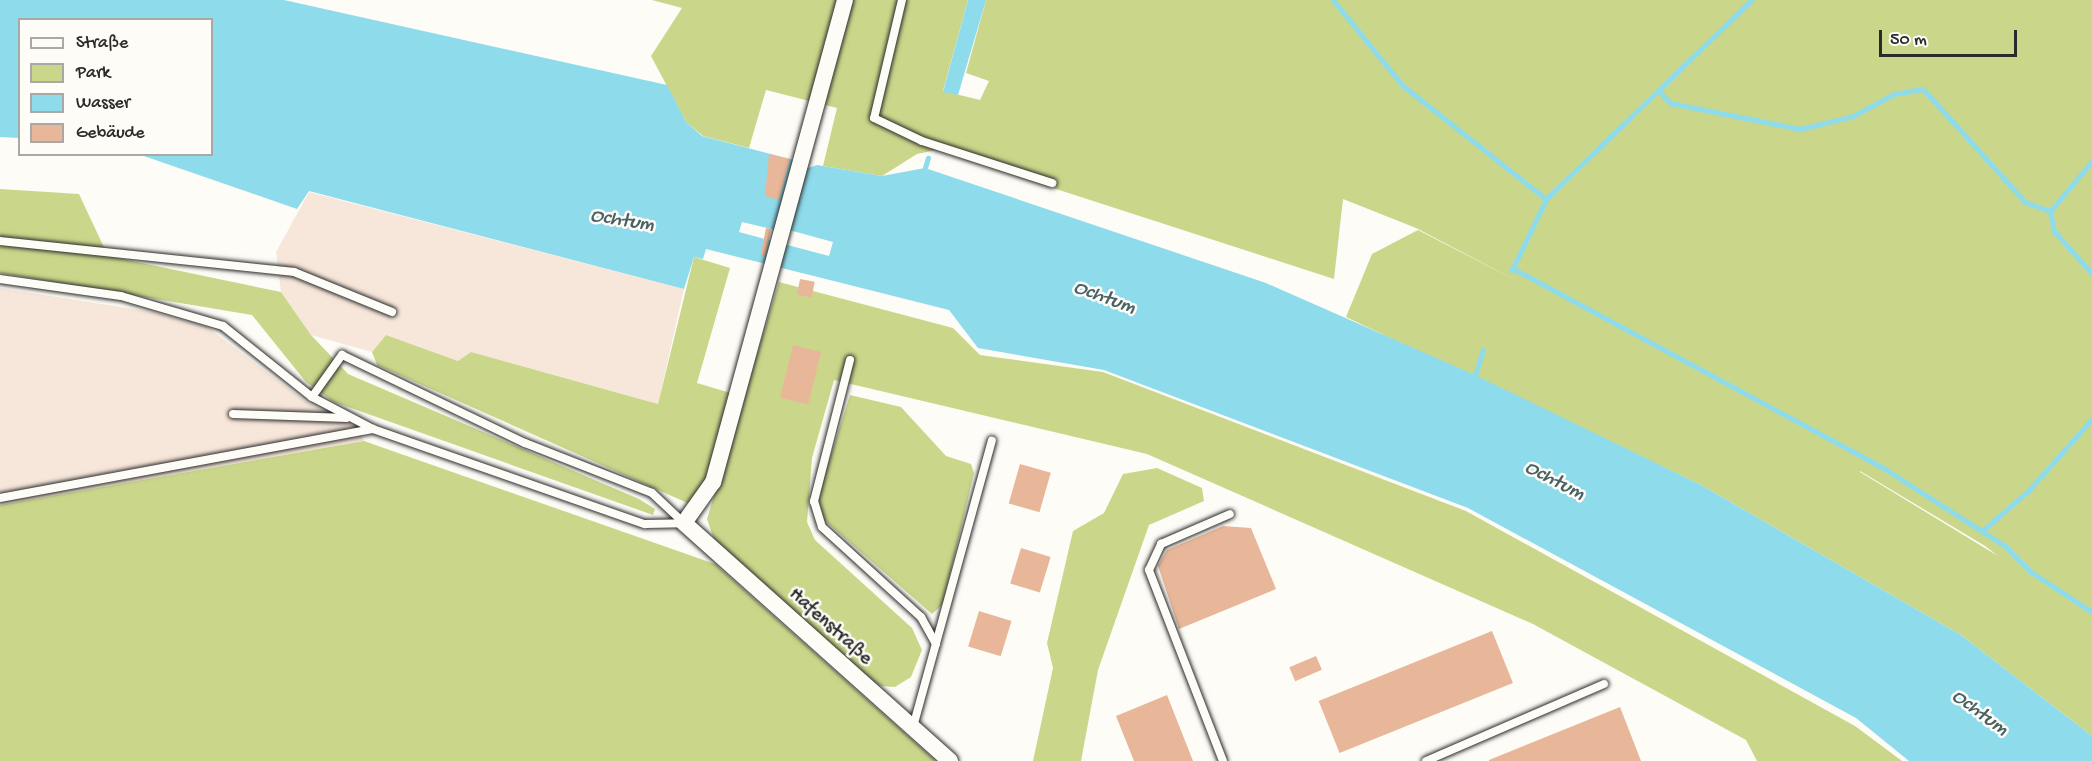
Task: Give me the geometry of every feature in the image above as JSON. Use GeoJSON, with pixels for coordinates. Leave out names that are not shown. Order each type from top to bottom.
{"type":"FeatureCollection","features":[{"type":"Feature","properties":{"kind":"street"},"geometry":{"type":"LineString","coordinates":[[684,523],[712,482],[774,266],[845,0]]}},
{"type":"Feature","properties":{"kind":"street","name":"Hafenstraße"},"geometry":{"type":"LineString","coordinates":[[684,523],[950,761]]}},
{"type":"Feature","properties":{"kind":"lane"},"geometry":{"type":"LineString","coordinates":[[902,0],[874,118],[922,141],[1052,183]]}},
{"type":"Feature","properties":{"kind":"lane"},"geometry":{"type":"LineString","coordinates":[[0,241],[294,272],[393,312]]}},
{"type":"Feature","properties":{"kind":"lane"},"geometry":{"type":"LineString","coordinates":[[0,279],[121,296],[223,326],[312,397],[373,429],[645,524],[684,523]]}},
{"type":"Feature","properties":{"kind":"lane"},"geometry":{"type":"LineString","coordinates":[[312,397],[342,355],[525,443],[652,493],[684,523]]}},
{"type":"Feature","properties":{"kind":"lane"},"geometry":{"type":"LineString","coordinates":[[850,360],[814,501],[819,519],[837,546],[921,617],[936,644]]}},
{"type":"Feature","properties":{"kind":"lane"},"geometry":{"type":"LineString","coordinates":[[233,414],[351,418]]}},
{"type":"Feature","properties":{"kind":"lane"},"geometry":{"type":"LineString","coordinates":[[0,498],[373,429]]}},
{"type":"Feature","properties":{"kind":"lane"},"geometry":{"type":"LineString","coordinates":[[913,727],[992,441]]}},
{"type":"Feature","properties":{"kind":"lane"},"geometry":{"type":"LineString","coordinates":[[1223,761],[1149,570],[1161,544],[1230,514]]}},
{"type":"Feature","properties":{"kind":"lane"},"geometry":{"type":"LineString","coordinates":[[1426,761],[1604,684]]}},
{"type":"Feature","properties":{"kind":"shaded area"},"geometry":{"type":"Polygon","coordinates":[[[309,192],[684,289],[658,404],[471,352],[458,361],[386,335],[372,352],[311,335],[281,292],[276,252],[309,192]]]}},
{"type":"Feature","properties":{"kind":"shaded area"},"geometry":{"type":"Polygon","coordinates":[[[0,288],[152,312],[207,327],[309,404],[358,428],[364,441],[0,505],[0,288]]]}},
{"type":"Feature","properties":{"kind":"green space"},"geometry":{"type":"Polygon","coordinates":[[[652,0],[968,0],[943,91],[980,100],[989,81],[966,73],[986,0],[2092,0],[2092,736],[1961,635],[1701,485],[1346,317],[1372,254],[1418,230],[1523,284],[1416,228],[1343,199],[1334,279],[936,150],[917,154],[882,176],[823,166],[837,108],[766,90],[749,148],[703,136],[686,122],[651,56],[682,8],[652,0]],[[1860,471],[1998,556],[1985,546],[1860,471]]]}},
{"type":"Feature","properties":{"kind":"green space"},"geometry":{"type":"Polygon","coordinates":[[[0,189],[79,194],[108,256],[281,292],[311,335],[348,374],[639,499],[655,509],[653,515],[334,402],[306,382],[252,315],[0,273],[0,189]]]}},
{"type":"Feature","properties":{"kind":"green space"},"geometry":{"type":"Polygon","coordinates":[[[694,257],[730,268],[697,383],[734,394],[708,479],[692,505],[377,365],[372,352],[386,335],[458,361],[471,352],[658,404],[694,257]]]}},
{"type":"Feature","properties":{"kind":"green space"},"geometry":{"type":"Polygon","coordinates":[[[779,282],[953,328],[980,355],[1103,372],[1466,511],[1855,726],[1902,761],[1757,761],[1746,740],[1533,624],[1147,454],[834,380],[812,458],[807,522],[815,540],[912,628],[922,650],[911,677],[895,687],[881,686],[861,675],[714,539],[707,519],[779,282]]]}},
{"type":"Feature","properties":{"kind":"green space"},"geometry":{"type":"Polygon","coordinates":[[[850,395],[901,407],[946,456],[971,464],[974,473],[943,604],[932,614],[823,519],[818,496],[850,395]]]}},
{"type":"Feature","properties":{"kind":"green space"},"geometry":{"type":"Polygon","coordinates":[[[364,441],[715,564],[936,761],[0,761],[0,505],[364,441]]]}},
{"type":"Feature","properties":{"kind":"green space"},"geometry":{"type":"Polygon","coordinates":[[[1157,468],[1202,488],[1204,501],[1149,525],[1098,670],[1081,761],[1033,761],[1053,668],[1047,643],[1073,531],[1104,513],[1123,474],[1157,468]]]}},
{"type":"Feature","properties":{"kind":"water","name":"Ochtum"},"geometry":{"type":"Polygon","coordinates":[[[0,0],[284,0],[667,85],[686,122],[702,136],[798,161],[780,231],[742,222],[739,232],[829,256],[833,242],[789,230],[805,169],[817,165],[882,176],[925,168],[1266,283],[1475,375],[1701,485],[1961,635],[2092,736],[2092,761],[1909,761],[1856,718],[1468,508],[1104,370],[978,348],[949,310],[706,249],[703,259],[694,257],[684,289],[309,191],[297,209],[144,156],[213,156],[213,18],[18,18],[18,138],[0,137],[0,0]]]}},
{"type":"Feature","properties":{"kind":"water"},"geometry":{"type":"Polygon","coordinates":[[[968,0],[986,0],[958,95],[943,92],[968,0]]]}},
{"type":"Feature","properties":{"kind":"building"},"geometry":{"type":"Polygon","coordinates":[[[769,154],[790,159],[779,200],[765,196],[769,154]]]}},
{"type":"Feature","properties":{"kind":"building"},"geometry":{"type":"Polygon","coordinates":[[[766,228],[771,229],[766,256],[761,255],[766,228]]]}},
{"type":"Feature","properties":{"kind":"building"},"geometry":{"type":"Polygon","coordinates":[[[800,279],[815,282],[812,298],[797,295],[800,279]]]}},
{"type":"Feature","properties":{"kind":"building"},"geometry":{"type":"Polygon","coordinates":[[[793,345],[821,352],[808,404],[780,397],[793,345]]]}},
{"type":"Feature","properties":{"kind":"building"},"geometry":{"type":"Polygon","coordinates":[[[1020,464],[1051,473],[1039,512],[1009,503],[1020,464]]]}},
{"type":"Feature","properties":{"kind":"building"},"geometry":{"type":"Polygon","coordinates":[[[1223,526],[1251,528],[1276,589],[1179,629],[1158,566],[1167,550],[1223,526]]]}},
{"type":"Feature","properties":{"kind":"building"},"geometry":{"type":"Polygon","coordinates":[[[1021,548],[1051,557],[1040,592],[1010,583],[1021,548]]]}},
{"type":"Feature","properties":{"kind":"building"},"geometry":{"type":"Polygon","coordinates":[[[979,611],[1012,621],[1001,656],[968,646],[979,611]]]}},
{"type":"Feature","properties":{"kind":"building"},"geometry":{"type":"Polygon","coordinates":[[[1492,631],[1513,683],[1340,753],[1319,701],[1492,631]]]}},
{"type":"Feature","properties":{"kind":"building"},"geometry":{"type":"Polygon","coordinates":[[[1316,656],[1322,670],[1295,681],[1289,667],[1316,656]]]}},
{"type":"Feature","properties":{"kind":"building"},"geometry":{"type":"Polygon","coordinates":[[[1167,695],[1193,761],[1134,761],[1116,716],[1167,695]]]}},
{"type":"Feature","properties":{"kind":"building"},"geometry":{"type":"Polygon","coordinates":[[[1620,707],[1641,761],[1489,761],[1489,760],[1620,707]]]}},
{"type":"Feature","properties":{"kind":"waterway"},"geometry":{"type":"LineString","coordinates":[[1333,0],[1402,85],[1546,199]]}},
{"type":"Feature","properties":{"kind":"waterway"},"geometry":{"type":"LineString","coordinates":[[1512,270],[1546,199],[1751,0]]}},
{"type":"Feature","properties":{"kind":"waterway"},"geometry":{"type":"LineString","coordinates":[[1658,90],[1670,103],[1800,129],[1853,116],[1894,94],[1923,89],[2025,202],[2050,211]]}},
{"type":"Feature","properties":{"kind":"waterway"},"geometry":{"type":"LineString","coordinates":[[923,174],[928,158]]}},
{"type":"Feature","properties":{"kind":"waterway"},"geometry":{"type":"LineString","coordinates":[[2092,161],[2050,211],[2054,231],[2092,274]]}},
{"type":"Feature","properties":{"kind":"waterway"},"geometry":{"type":"LineString","coordinates":[[1512,268],[1885,469],[2005,546],[2031,572],[2092,612]]}},
{"type":"Feature","properties":{"kind":"waterway"},"geometry":{"type":"LineString","coordinates":[[1474,379],[1483,349]]}},
{"type":"Feature","properties":{"kind":"waterway"},"geometry":{"type":"LineString","coordinates":[[1982,531],[2028,491],[2092,419]]}}]}
